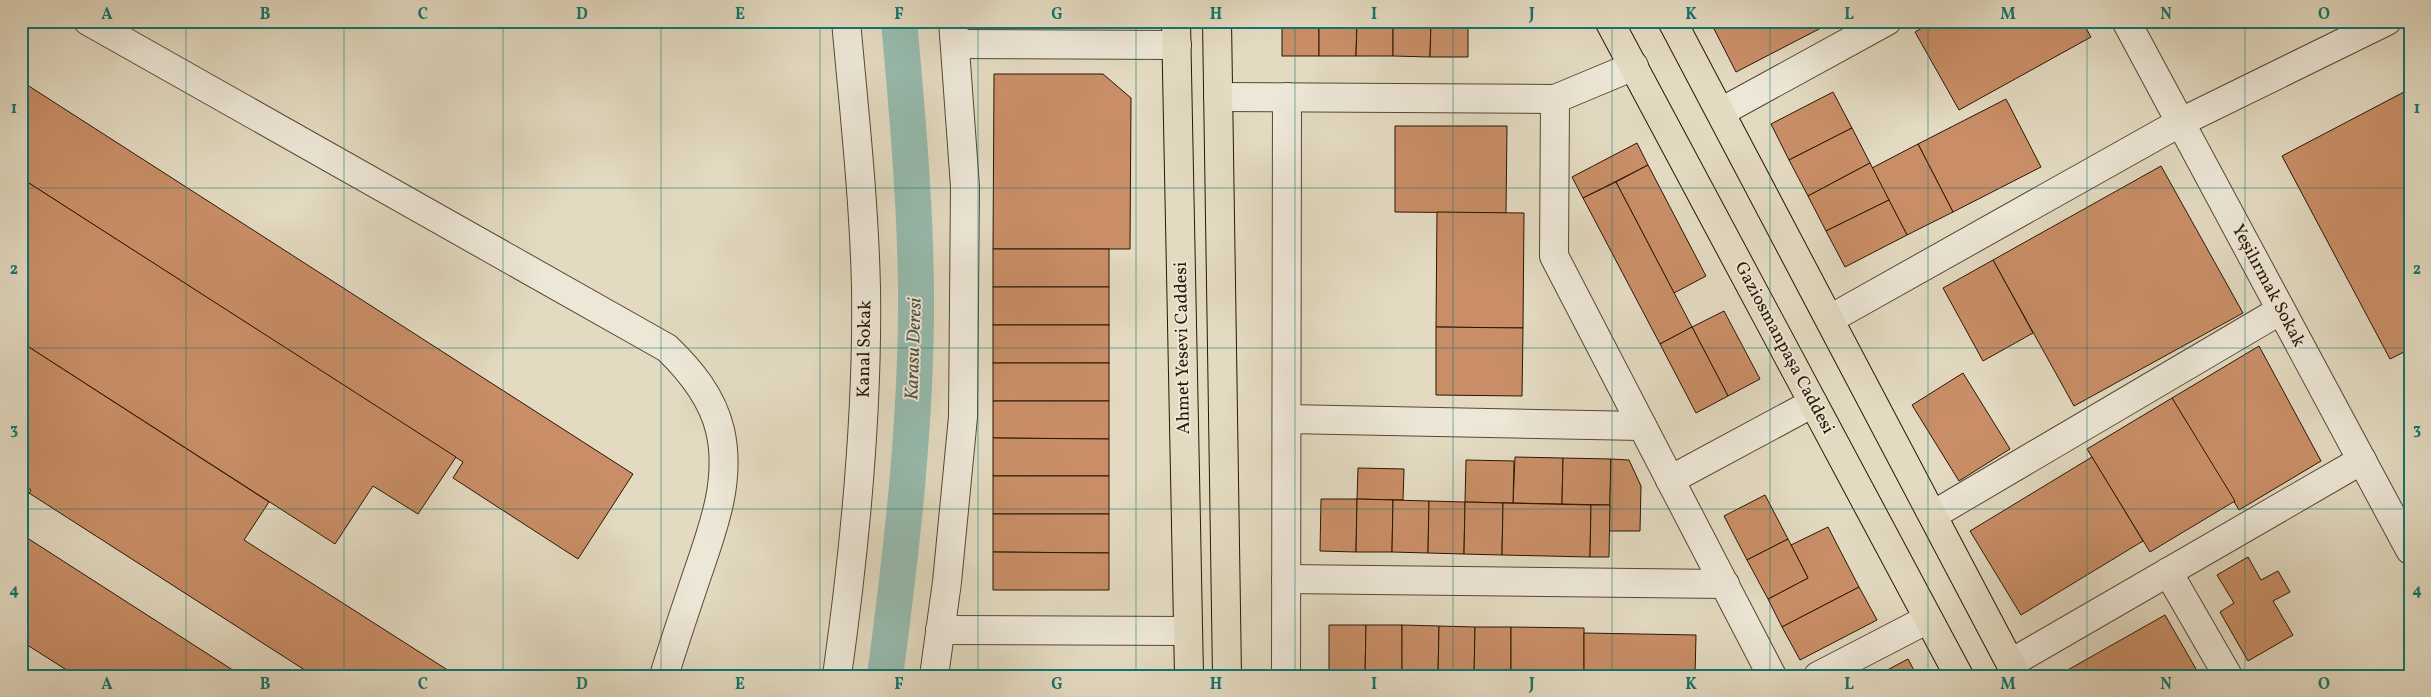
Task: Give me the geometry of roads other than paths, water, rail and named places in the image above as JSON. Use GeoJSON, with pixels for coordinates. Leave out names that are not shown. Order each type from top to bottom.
{"type":"FeatureCollection","features":[{"type":"Feature","properties":{"kind":"main road"},"geometry":{"type":"LineString","coordinates":[[1217,21],[1227,676]]}},
{"type":"Feature","properties":{"kind":"main road","name":"Gaziosmanpaşa Caddesi"},"geometry":{"type":"LineString","coordinates":[[1609,21],[1959,676]]}},
{"type":"Feature","properties":{"kind":"main road"},"geometry":{"type":"LineString","coordinates":[[1672,21],[2014,670]]}},
{"type":"Feature","properties":{"kind":"main road","name":"Ahmet Yesevi Caddesi"},"geometry":{"type":"LineString","coordinates":[[1176,33],[1189,676]]}},
{"type":"Feature","properties":{"kind":"street"},"geometry":{"type":"LineString","coordinates":[[88,21],[667,348],[691,372],[706,395],[720,430],[724,468],[718,512],[664,676]]}},
{"type":"Feature","properties":{"kind":"street","name":"Kanal Sokak"},"geometry":{"type":"LineString","coordinates":[[837,676],[847,600],[865,393],[866,288],[860,177],[846,21]]}},
{"type":"Feature","properties":{"kind":"street"},"geometry":{"type":"LineString","coordinates":[[1720,112],[1887,21]]}},
{"type":"Feature","properties":{"kind":"street","name":"Yeşilırmak Sokak"},"geometry":{"type":"LineString","coordinates":[[2126,21],[2410,550]]}},
{"type":"Feature","properties":{"kind":"street"},"geometry":{"type":"LineString","coordinates":[[1830,319],[2181,122],[2387,21]]}},
{"type":"Feature","properties":{"kind":"street"},"geometry":{"type":"LineString","coordinates":[[934,676],[963,417],[965,187],[954,33],[1176,33]]}},
{"type":"Feature","properties":{"kind":"street"},"geometry":{"type":"LineString","coordinates":[[1218,96],[1555,99],[1634,66]]}},
{"type":"Feature","properties":{"kind":"street"},"geometry":{"type":"LineString","coordinates":[[1286,676],[1287,97]]}},
{"type":"Feature","properties":{"kind":"street"},"geometry":{"type":"LineString","coordinates":[[1555,99],[1554,256],[1772,676]]}},
{"type":"Feature","properties":{"kind":"street"},"geometry":{"type":"LineString","coordinates":[[1933,516],[2281,310]]}},
{"type":"Feature","properties":{"kind":"street"},"geometry":{"type":"LineString","coordinates":[[1670,480],[1813,403]]}},
{"type":"Feature","properties":{"kind":"street"},"geometry":{"type":"LineString","coordinates":[[1287,419],[1642,426]]}},
{"type":"Feature","properties":{"kind":"street"},"geometry":{"type":"LineString","coordinates":[[2014,670],[2168,572],[2362,460]]}},
{"type":"Feature","properties":{"kind":"street"},"geometry":{"type":"LineString","coordinates":[[2168,572],[2228,676]]}},
{"type":"Feature","properties":{"kind":"street"},"geometry":{"type":"LineString","coordinates":[[1286,580],[1725,584]]}},
{"type":"Feature","properties":{"kind":"street"},"geometry":{"type":"LineString","coordinates":[[1818,676],[1928,618]]}},
{"type":"Feature","properties":{"kind":"street"},"geometry":{"type":"LineString","coordinates":[[940,630],[1188,630]]}},
{"type":"Feature","properties":{"kind":"waterway","name":"Karasu Deresi"},"geometry":{"type":"LineString","coordinates":[[885,676],[907,483],[916,337],[912,188],[899,21]]}}]}
